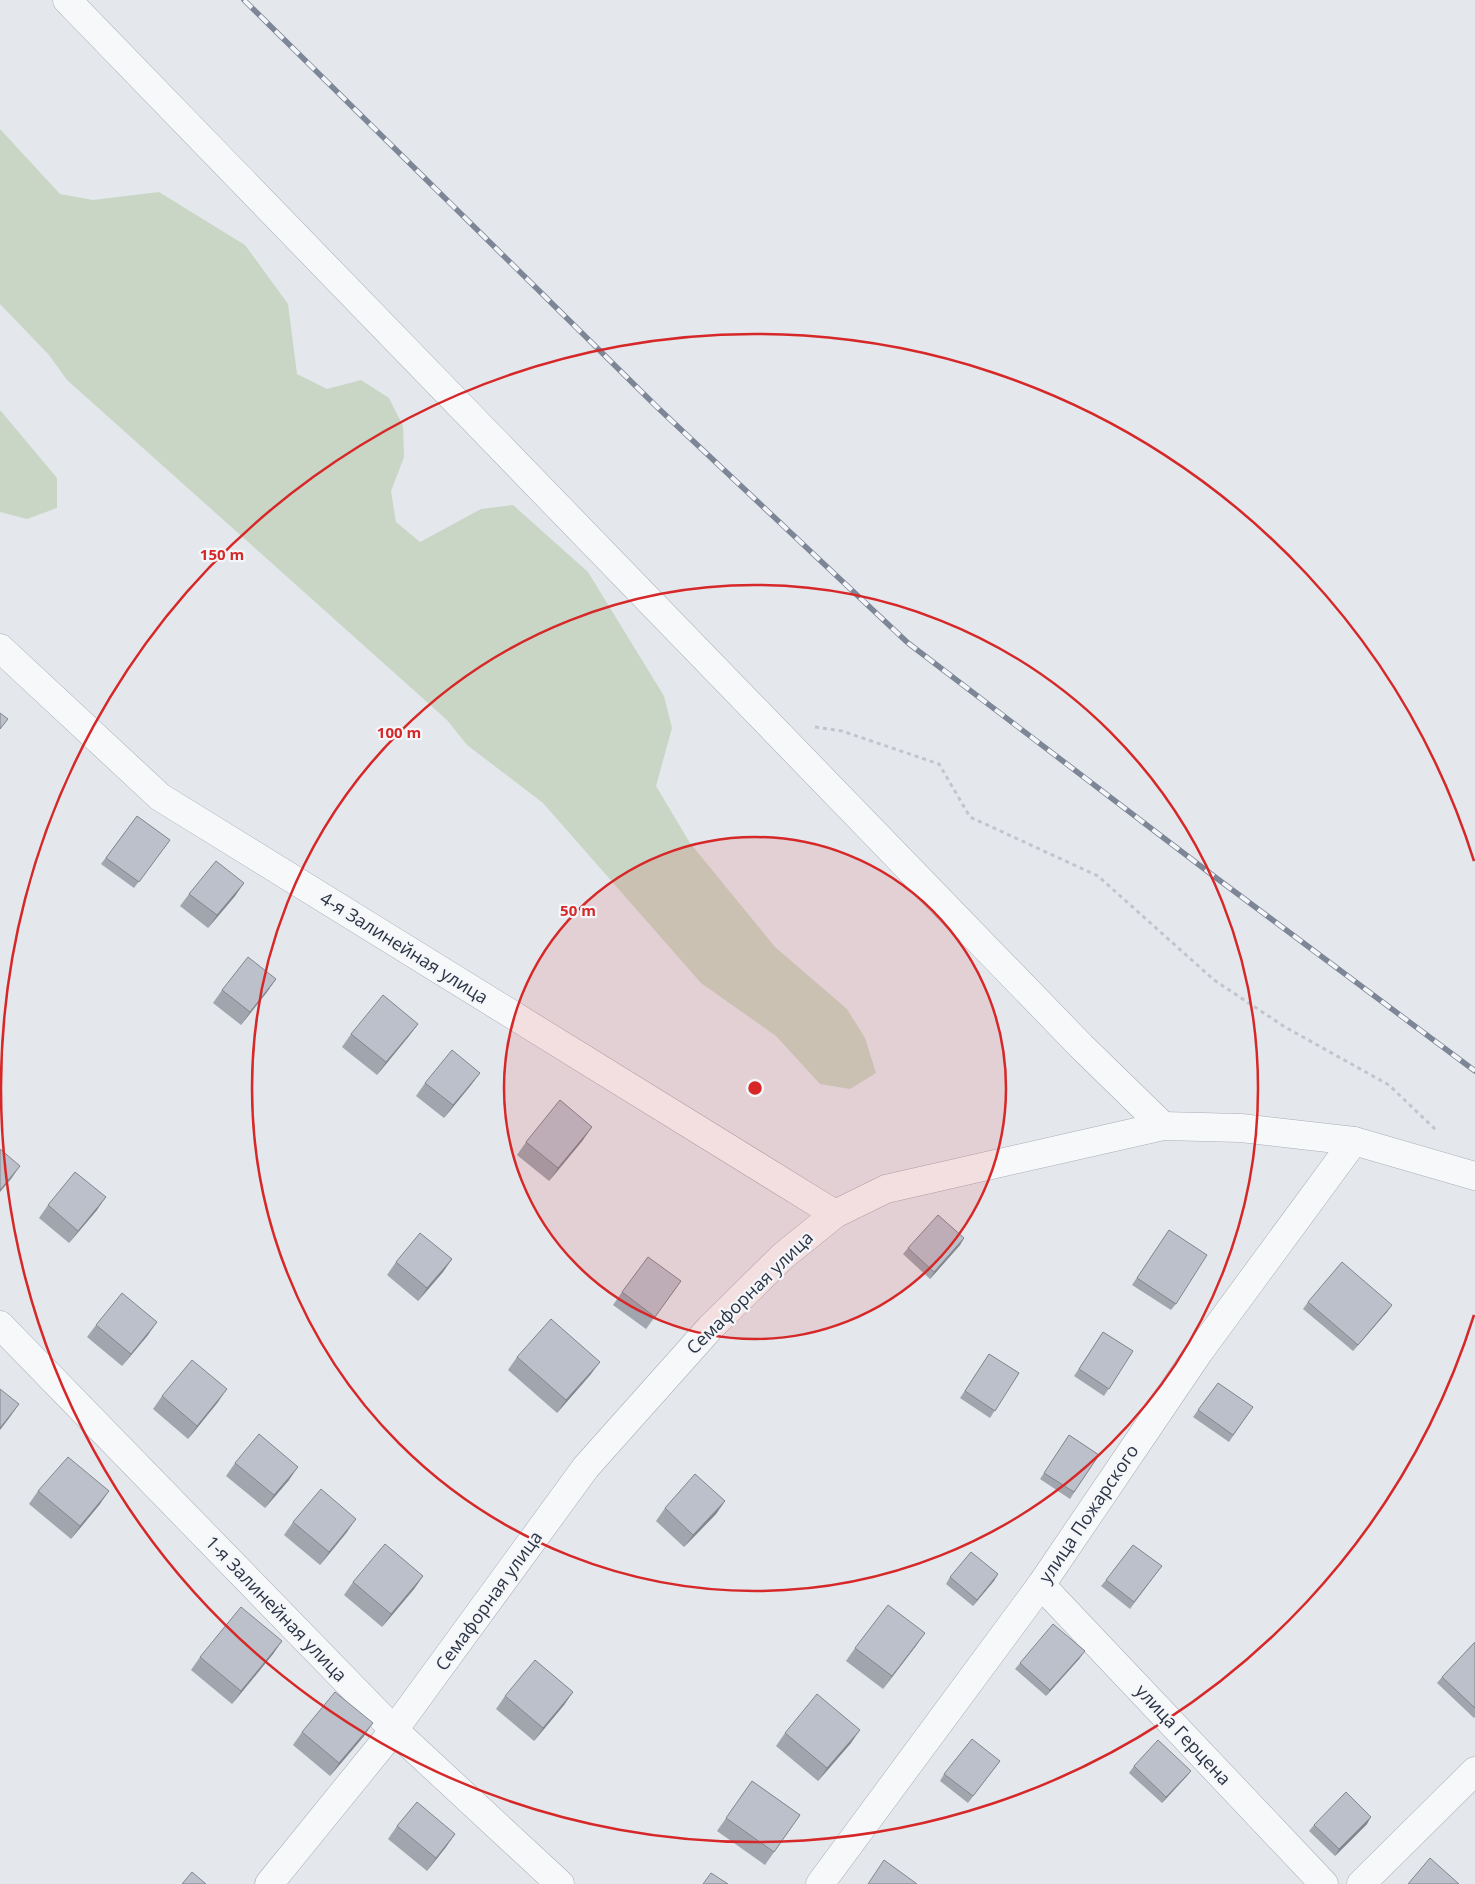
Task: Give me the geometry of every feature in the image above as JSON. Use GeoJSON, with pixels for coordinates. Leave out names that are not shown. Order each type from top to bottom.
{"type":"FeatureCollection","features":[{"type":"Feature","properties":{"kind":"street"},"geometry":{"type":"LineString","coordinates":[[67,0],[1081,1046],[1163,1126]]}},
{"type":"Feature","properties":{"kind":"street","name":"4-я Залинейная улица"},"geometry":{"type":"LineString","coordinates":[[0,648],[160,797],[835,1214]]}},
{"type":"Feature","properties":{"kind":"street","name":"Семафорная улица"},"geometry":{"type":"LineString","coordinates":[[269,1884],[394,1730],[586,1468],[710,1328],[783,1256],[835,1214],[886,1189],[1163,1126],[1242,1128],[1354,1141],[1475,1176]]}},
{"type":"Feature","properties":{"kind":"street","name":"улица Пожарского"},"geometry":{"type":"LineString","coordinates":[[820,1884],[1041,1585],[1199,1352],[1354,1141]]}},
{"type":"Feature","properties":{"kind":"street","name":"1-я Залинейная улица"},"geometry":{"type":"LineString","coordinates":[[0,1325],[394,1730],[560,1884]]}},
{"type":"Feature","properties":{"kind":"street","name":"улица Герцена"},"geometry":{"type":"LineString","coordinates":[[1041,1585],[1324,1884]]}},
{"type":"Feature","properties":{"kind":"street"},"geometry":{"type":"LineString","coordinates":[[1361,1884],[1475,1770]]}},
{"type":"Feature","properties":{"kind":"path"},"geometry":{"type":"LineString","coordinates":[[813,726],[842,731],[939,764],[970,817],[1098,876],[1214,980],[1285,1027],[1389,1085],[1439,1133]]}},
{"type":"Feature","properties":{"kind":"green space"},"geometry":{"type":"Polygon","coordinates":[[[0,129],[60,194],[93,200],[159,192],[245,245],[288,304],[297,374],[327,389],[361,380],[389,398],[403,426],[404,457],[391,491],[396,522],[420,542],[481,509],[513,505],[588,572],[664,696],[672,728],[656,786],[690,843],[775,947],[847,1009],[865,1038],[876,1073],[850,1089],[820,1084],[776,1036],[701,983],[543,803],[467,745],[447,720],[67,380],[49,355],[0,304],[0,129]]]}},
{"type":"Feature","properties":{"kind":"green space"},"geometry":{"type":"Polygon","coordinates":[[[0,410],[57,478],[57,508],[27,519],[0,512],[0,410]]]}},
{"type":"Feature","properties":{"kind":"building"},"geometry":{"type":"Polygon","coordinates":[[[0,713],[8,719],[0,729],[0,713]]]}},
{"type":"Feature","properties":{"kind":"building"},"geometry":{"type":"Polygon","coordinates":[[[137,816],[170,840],[139,882],[106,858],[137,816]]]}},
{"type":"Feature","properties":{"kind":"building"},"geometry":{"type":"Polygon","coordinates":[[[216,861],[244,883],[217,915],[189,894],[216,861]]]}},
{"type":"Feature","properties":{"kind":"building"},"geometry":{"type":"Polygon","coordinates":[[[248,957],[276,979],[250,1012],[222,990],[248,957]]]}},
{"type":"Feature","properties":{"kind":"building"},"geometry":{"type":"Polygon","coordinates":[[[383,995],[418,1024],[386,1062],[351,1034],[383,995]]]}},
{"type":"Feature","properties":{"kind":"building"},"geometry":{"type":"Polygon","coordinates":[[[452,1050],[480,1073],[453,1105],[425,1083],[452,1050]]]}},
{"type":"Feature","properties":{"kind":"building"},"geometry":{"type":"Polygon","coordinates":[[[560,1100],[592,1127],[558,1168],[526,1142],[560,1100]]]}},
{"type":"Feature","properties":{"kind":"building"},"geometry":{"type":"Polygon","coordinates":[[[0,1149],[20,1166],[0,1190],[0,1149]]]}},
{"type":"Feature","properties":{"kind":"building"},"geometry":{"type":"Polygon","coordinates":[[[75,1172],[106,1197],[78,1231],[48,1205],[75,1172]]]}},
{"type":"Feature","properties":{"kind":"building"},"geometry":{"type":"Polygon","coordinates":[[[938,1215],[964,1238],[934,1272],[908,1248],[938,1215]]]}},
{"type":"Feature","properties":{"kind":"building"},"geometry":{"type":"Polygon","coordinates":[[[1169,1230],[1207,1255],[1176,1304],[1137,1278],[1169,1230]]]}},
{"type":"Feature","properties":{"kind":"building"},"geometry":{"type":"Polygon","coordinates":[[[420,1233],[452,1259],[427,1288],[396,1262],[420,1233]]]}},
{"type":"Feature","properties":{"kind":"building"},"geometry":{"type":"Polygon","coordinates":[[[648,1257],[681,1281],[655,1317],[622,1292],[648,1257]]]}},
{"type":"Feature","properties":{"kind":"building"},"geometry":{"type":"Polygon","coordinates":[[[1342,1262],[1392,1305],[1358,1345],[1308,1302],[1342,1262]]]}},
{"type":"Feature","properties":{"kind":"building"},"geometry":{"type":"Polygon","coordinates":[[[122,1293],[157,1322],[131,1354],[96,1325],[122,1293]]]}},
{"type":"Feature","properties":{"kind":"building"},"geometry":{"type":"Polygon","coordinates":[[[551,1319],[600,1362],[566,1400],[517,1357],[551,1319]]]}},
{"type":"Feature","properties":{"kind":"building"},"geometry":{"type":"Polygon","coordinates":[[[1103,1332],[1133,1351],[1109,1389],[1079,1369],[1103,1332]]]}},
{"type":"Feature","properties":{"kind":"building"},"geometry":{"type":"Polygon","coordinates":[[[989,1354],[1019,1373],[995,1411],[965,1391],[989,1354]]]}},
{"type":"Feature","properties":{"kind":"building"},"geometry":{"type":"Polygon","coordinates":[[[192,1360],[227,1389],[197,1426],[162,1396],[192,1360]]]}},
{"type":"Feature","properties":{"kind":"building"},"geometry":{"type":"Polygon","coordinates":[[[1218,1383],[1253,1407],[1233,1435],[1198,1410],[1218,1383]]]}},
{"type":"Feature","properties":{"kind":"building"},"geometry":{"type":"Polygon","coordinates":[[[0,1389],[19,1404],[0,1428],[0,1389]]]}},
{"type":"Feature","properties":{"kind":"building"},"geometry":{"type":"Polygon","coordinates":[[[259,1434],[298,1467],[274,1495],[235,1463],[259,1434]]]}},
{"type":"Feature","properties":{"kind":"building"},"geometry":{"type":"Polygon","coordinates":[[[1069,1435],[1099,1455],[1074,1492],[1044,1473],[1069,1435]]]}},
{"type":"Feature","properties":{"kind":"building"},"geometry":{"type":"Polygon","coordinates":[[[68,1457],[109,1491],[80,1526],[38,1491],[68,1457]]]}},
{"type":"Feature","properties":{"kind":"building"},"geometry":{"type":"Polygon","coordinates":[[[695,1474],[725,1501],[693,1535],[665,1508],[695,1474]]]}},
{"type":"Feature","properties":{"kind":"building"},"geometry":{"type":"Polygon","coordinates":[[[321,1489],[356,1519],[329,1552],[293,1522],[321,1489]]]}},
{"type":"Feature","properties":{"kind":"building"},"geometry":{"type":"Polygon","coordinates":[[[385,1544],[423,1576],[391,1614],[353,1582],[385,1544]]]}},
{"type":"Feature","properties":{"kind":"building"},"geometry":{"type":"Polygon","coordinates":[[[1133,1545],[1162,1566],[1134,1602],[1106,1580],[1133,1545]]]}},
{"type":"Feature","properties":{"kind":"building"},"geometry":{"type":"Polygon","coordinates":[[[971,1552],[998,1574],[977,1600],[950,1577],[971,1552]]]}},
{"type":"Feature","properties":{"kind":"building"},"geometry":{"type":"Polygon","coordinates":[[[888,1605],[925,1633],[892,1676],[855,1648],[888,1605]]]}},
{"type":"Feature","properties":{"kind":"building"},"geometry":{"type":"Polygon","coordinates":[[[241,1607],[282,1641],[241,1691],[200,1657],[241,1607]]]}},
{"type":"Feature","properties":{"kind":"building"},"geometry":{"type":"Polygon","coordinates":[[[1053,1624],[1085,1651],[1050,1690],[1020,1663],[1053,1624]]]}},
{"type":"Feature","properties":{"kind":"building"},"geometry":{"type":"Polygon","coordinates":[[[1475,1642],[1475,1708],[1442,1677],[1475,1642]]]}},
{"type":"Feature","properties":{"kind":"building"},"geometry":{"type":"Polygon","coordinates":[[[535,1660],[573,1692],[543,1728],[505,1696],[535,1660]]]}},
{"type":"Feature","properties":{"kind":"building"},"geometry":{"type":"Polygon","coordinates":[[[335,1692],[373,1723],[339,1763],[302,1732],[335,1692]]]}},
{"type":"Feature","properties":{"kind":"building"},"geometry":{"type":"Polygon","coordinates":[[[817,1694],[860,1730],[827,1768],[785,1733],[817,1694]]]}},
{"type":"Feature","properties":{"kind":"building"},"geometry":{"type":"Polygon","coordinates":[[[972,1739],[1000,1761],[973,1796],[944,1774],[972,1739]]]}},
{"type":"Feature","properties":{"kind":"building"},"geometry":{"type":"Polygon","coordinates":[[[1158,1740],[1191,1771],[1166,1797],[1134,1766],[1158,1740]]]}},
{"type":"Feature","properties":{"kind":"building"},"geometry":{"type":"Polygon","coordinates":[[[752,1781],[800,1815],[774,1852],[726,1818],[752,1781]]]}},
{"type":"Feature","properties":{"kind":"building"},"geometry":{"type":"Polygon","coordinates":[[[1346,1792],[1371,1817],[1339,1849],[1314,1825],[1346,1792]]]}},
{"type":"Feature","properties":{"kind":"building"},"geometry":{"type":"Polygon","coordinates":[[[417,1802],[455,1834],[436,1858],[397,1826],[417,1802]]]}},
{"type":"Feature","properties":{"kind":"building"},"geometry":{"type":"Polygon","coordinates":[[[1430,1858],[1459,1884],[1408,1884],[1430,1858]]]}},
{"type":"Feature","properties":{"kind":"building"},"geometry":{"type":"Polygon","coordinates":[[[884,1860],[917,1884],[868,1884],[884,1860]]]}},
{"type":"Feature","properties":{"kind":"building"},"geometry":{"type":"Polygon","coordinates":[[[192,1872],[206,1884],[182,1884],[192,1872]]]}},
{"type":"Feature","properties":{"kind":"building"},"geometry":{"type":"Polygon","coordinates":[[[711,1873],[728,1884],[703,1884],[711,1873]]]}},
{"type":"Feature","properties":{"kind":"railway"},"geometry":{"type":"LineString","coordinates":[[244,0],[657,407],[908,643],[1211,874],[1475,1071]]}}]}
